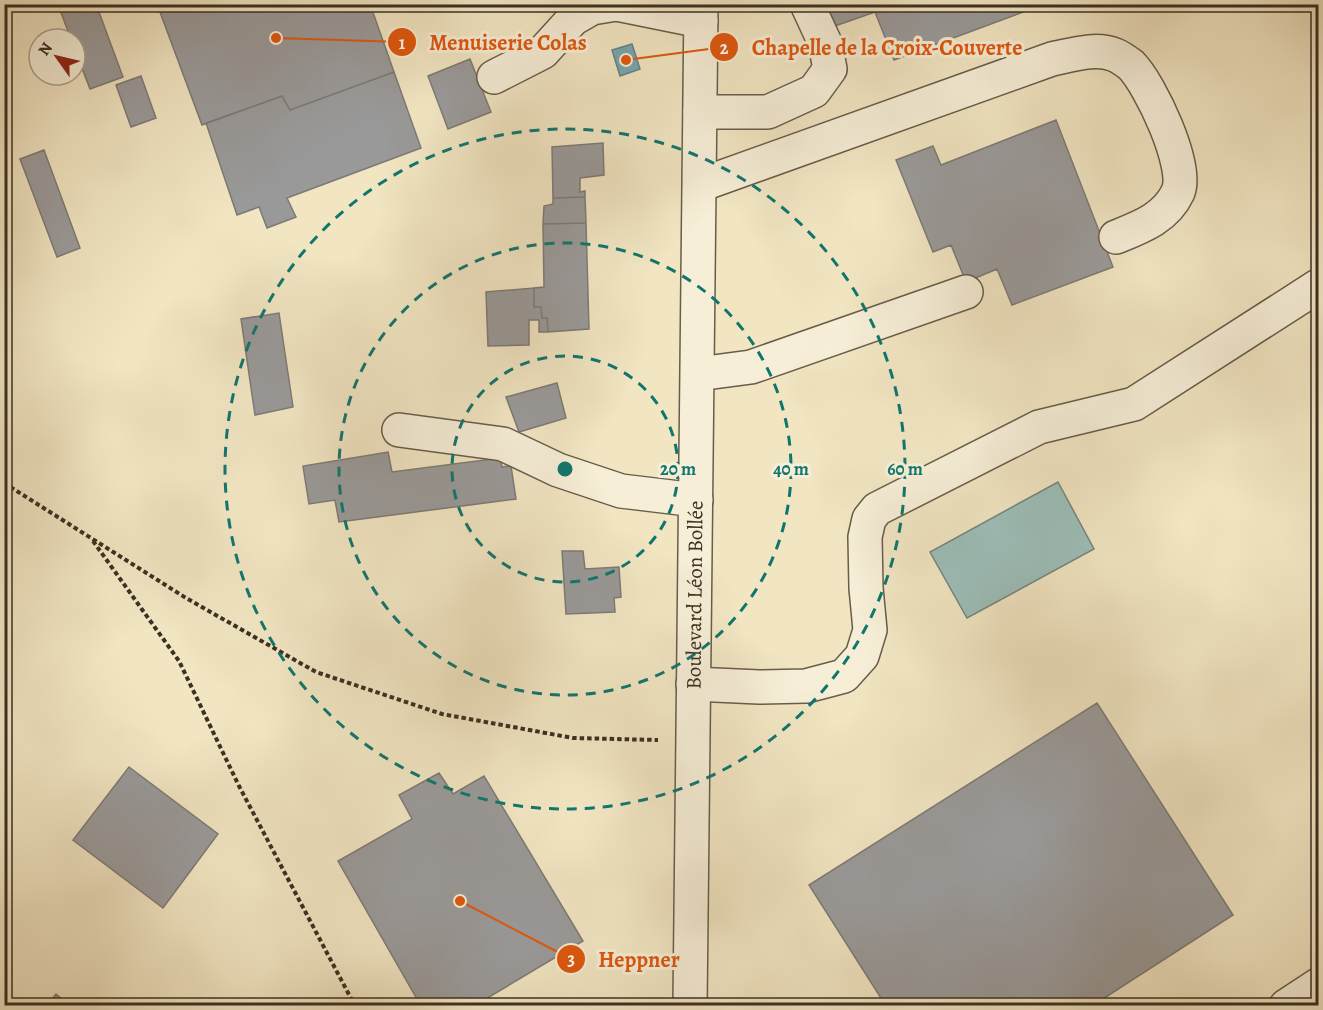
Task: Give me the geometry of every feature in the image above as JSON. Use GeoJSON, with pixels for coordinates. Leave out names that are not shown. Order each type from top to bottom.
{"type":"FeatureCollection","features":[{"type":"Feature","properties":{"kind":"street"},"geometry":{"type":"LineString","coordinates":[[494,77],[543,52],[573,19],[592,8],[616,4],[701,13]]}},
{"type":"Feature","properties":{"kind":"street"},"geometry":{"type":"LineString","coordinates":[[700,112],[768,112],[814,91],[830,69],[825,43],[807,4]]}},
{"type":"Feature","properties":{"kind":"street","name":"Boulevard Léon Bollée"},"geometry":{"type":"LineString","coordinates":[[690,1005],[701,13]]}},
{"type":"Feature","properties":{"kind":"street"},"geometry":{"type":"LineString","coordinates":[[700,185],[1052,59],[1095,51],[1115,55],[1131,65],[1173,140],[1180,169],[1179,190],[1168,207],[1151,222],[1116,237]]}},
{"type":"Feature","properties":{"kind":"street"},"geometry":{"type":"LineString","coordinates":[[693,684],[759,687],[806,686],[844,676],[862,656],[870,630],[865,537],[869,519],[877,509],[1039,427],[1134,404],[1318,286]]}},
{"type":"Feature","properties":{"kind":"street"},"geometry":{"type":"LineString","coordinates":[[698,374],[751,367],[966,292]]}},
{"type":"Feature","properties":{"kind":"street"},"geometry":{"type":"LineString","coordinates":[[399,430],[503,444],[558,470],[621,491],[696,500]]}},
{"type":"Feature","properties":{"kind":"street"},"geometry":{"type":"LineString","coordinates":[[1286,1005],[1318,985]]}},
{"type":"Feature","properties":{"kind":"path"},"geometry":{"type":"LineString","coordinates":[[4,483],[186,598],[316,672],[442,714],[573,738],[693,740]]}},
{"type":"Feature","properties":{"kind":"path"},"geometry":{"type":"LineString","coordinates":[[91,538],[179,661],[239,786],[355,1005]]}},
{"type":"Feature","properties":{"kind":"water"},"geometry":{"type":"Polygon","coordinates":[[[1058,482],[1094,549],[967,618],[930,552],[1058,482]]]}},
{"type":"Feature","properties":{"kind":"building: Public"},"geometry":{"type":"Polygon","coordinates":[[[632,44],[640,69],[620,76],[612,50],[632,44]]]}},
{"type":"Feature","properties":{"kind":"building: Industrie"},"geometry":{"type":"Polygon","coordinates":[[[77,4],[96,4],[123,77],[90,89],[87,81],[87,27],[66,27],[60,10],[77,4]]]}},
{"type":"Feature","properties":{"kind":"building: Industrie"},"geometry":{"type":"Polygon","coordinates":[[[157,4],[370,4],[394,72],[290,110],[282,96],[202,125],[157,4]]]}},
{"type":"Feature","properties":{"kind":"building: Industrie"},"geometry":{"type":"Polygon","coordinates":[[[824,4],[1045,4],[894,60],[875,12],[832,27],[824,4]]]}},
{"type":"Feature","properties":{"kind":"building: Industrie"},"geometry":{"type":"Polygon","coordinates":[[[470,59],[491,112],[448,129],[428,76],[470,59]]]}},
{"type":"Feature","properties":{"kind":"building: Industrie"},"geometry":{"type":"Polygon","coordinates":[[[394,72],[421,148],[287,198],[296,217],[267,228],[259,207],[237,215],[206,123],[282,96],[290,110],[394,72]]]}},
{"type":"Feature","properties":{"kind":"building: Industrie"},"geometry":{"type":"Polygon","coordinates":[[[141,76],[156,118],[131,127],[116,85],[141,76]]]}},
{"type":"Feature","properties":{"kind":"building: Industrie"},"geometry":{"type":"Polygon","coordinates":[[[1056,120],[1113,267],[1012,305],[997,269],[966,282],[951,245],[933,252],[896,160],[933,146],[941,165],[1056,120]]]}},
{"type":"Feature","properties":{"kind":"building: Industrie"},"geometry":{"type":"Polygon","coordinates":[[[603,143],[604,175],[580,178],[580,192],[585,191],[585,197],[553,198],[552,147],[603,143]]]}},
{"type":"Feature","properties":{"kind":"building: Industrie"},"geometry":{"type":"Polygon","coordinates":[[[44,150],[80,248],[57,257],[20,159],[44,150]]]}},
{"type":"Feature","properties":{"kind":"building: Industrie"},"geometry":{"type":"Polygon","coordinates":[[[585,197],[586,223],[543,224],[544,206],[553,204],[553,198],[585,197]]]}},
{"type":"Feature","properties":{"kind":"building: Industrie"},"geometry":{"type":"Polygon","coordinates":[[[586,223],[589,329],[548,332],[547,318],[542,318],[541,307],[534,307],[534,288],[544,287],[543,224],[586,223]]]}},
{"type":"Feature","properties":{"kind":"building: Industrie"},"geometry":{"type":"Polygon","coordinates":[[[534,288],[534,307],[541,307],[542,318],[547,318],[548,332],[539,332],[539,320],[529,320],[529,345],[488,346],[486,292],[534,288]]]}},
{"type":"Feature","properties":{"kind":"building: Industrie"},"geometry":{"type":"Polygon","coordinates":[[[279,313],[293,407],[255,415],[241,319],[279,313]]]}},
{"type":"Feature","properties":{"kind":"building: Industrie"},"geometry":{"type":"Polygon","coordinates":[[[557,383],[566,418],[519,432],[506,397],[557,383]]]}},
{"type":"Feature","properties":{"kind":"building: Industrie"},"geometry":{"type":"Polygon","coordinates":[[[388,452],[392,472],[500,458],[502,467],[511,466],[516,499],[339,522],[335,500],[309,504],[303,466],[388,452]]]}},
{"type":"Feature","properties":{"kind":"building: Industrie"},"geometry":{"type":"Polygon","coordinates":[[[562,551],[583,551],[585,569],[619,567],[621,597],[614,598],[615,612],[566,614],[562,551]]]}},
{"type":"Feature","properties":{"kind":"building: Industrie"},"geometry":{"type":"Polygon","coordinates":[[[1097,703],[1233,915],[1092,1006],[886,1006],[809,885],[1097,703]]]}},
{"type":"Feature","properties":{"kind":"building: Industrie"},"geometry":{"type":"Polygon","coordinates":[[[129,767],[218,834],[163,908],[73,840],[129,767]]]}},
{"type":"Feature","properties":{"kind":"building: Industrie"},"geometry":{"type":"Polygon","coordinates":[[[439,773],[453,794],[484,776],[583,941],[474,1006],[421,1006],[338,861],[412,819],[399,795],[439,773]]]}},
{"type":"Feature","properties":{"kind":"building: Industrie"},"geometry":{"type":"Polygon","coordinates":[[[56,994],[70,1006],[47,1006],[56,994]]]}},
{"type":"Feature","properties":{"kind":"place","name":"Menuiserie Colas"},"geometry":{"type":"Point","coordinates":[276,38]}},
{"type":"Feature","properties":{"kind":"place","name":"Chapelle de la Croix-Couverte"},"geometry":{"type":"Point","coordinates":[626,60]}},
{"type":"Feature","properties":{"kind":"place","name":"Heppner"},"geometry":{"type":"Point","coordinates":[460,901]}}]}
